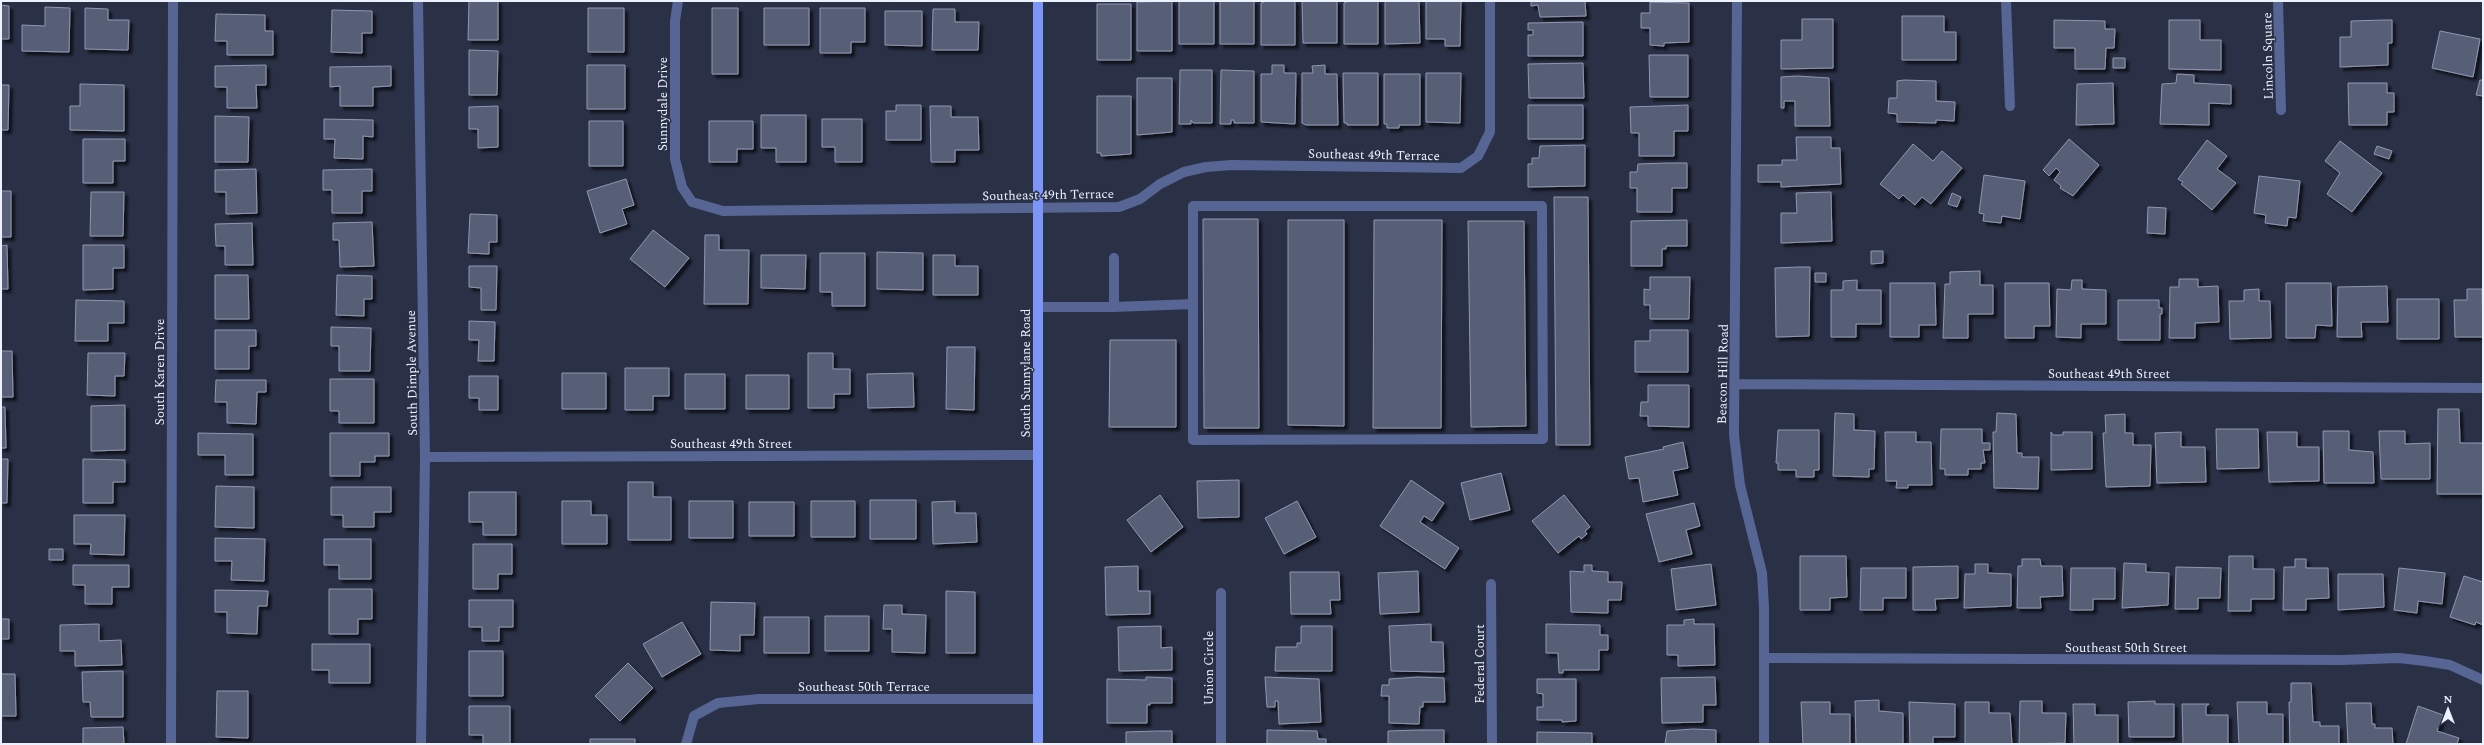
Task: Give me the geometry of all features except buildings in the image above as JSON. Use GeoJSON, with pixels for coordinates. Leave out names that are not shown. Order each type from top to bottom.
{"type":"FeatureCollection","features":[{"type":"Feature","properties":{"kind":"main road","name":"South Sunnylane Road"},"geometry":{"type":"LineString","coordinates":[[1038,1],[1038,744]]}},
{"type":"Feature","properties":{"kind":"street","name":"South Karen Drive"},"geometry":{"type":"LineString","coordinates":[[171,744],[173,1]]}},
{"type":"Feature","properties":{"kind":"street","name":"South Dimple Avenue"},"geometry":{"type":"LineString","coordinates":[[418,1],[425,458],[421,744]]}},
{"type":"Feature","properties":{"kind":"street","name":"Sunnydale Drive"},"geometry":{"type":"LineString","coordinates":[[678,1],[675,20],[675,159],[682,188],[692,202]]}},
{"type":"Feature","properties":{"kind":"street","name":"Southeast 49th Terrace"},"geometry":{"type":"LineString","coordinates":[[692,202],[723,211],[1119,207],[1140,199],[1160,184],[1184,172],[1206,167],[1231,165],[1462,168],[1478,156],[1490,132],[1490,1]]}},
{"type":"Feature","properties":{"kind":"street","name":"Beacon Hill Road"},"geometry":{"type":"LineString","coordinates":[[1737,1],[1735,458],[1762,573],[1764,744]]}},
{"type":"Feature","properties":{"kind":"street"},"geometry":{"type":"LineString","coordinates":[[2006,1],[2010,106]]}},
{"type":"Feature","properties":{"kind":"street","name":"Lincoln Square"},"geometry":{"type":"LineString","coordinates":[[2278,1],[2281,110]]}},
{"type":"Feature","properties":{"kind":"street"},"geometry":{"type":"LineString","coordinates":[[1193,206],[1542,206],[1543,439],[1194,440],[1193,304],[1193,206]]}},
{"type":"Feature","properties":{"kind":"street"},"geometry":{"type":"LineString","coordinates":[[1114,258],[1114,307]]}},
{"type":"Feature","properties":{"kind":"street"},"geometry":{"type":"LineString","coordinates":[[1038,307],[1114,307],[1193,304]]}},
{"type":"Feature","properties":{"kind":"street","name":"Southeast 49th Street"},"geometry":{"type":"LineString","coordinates":[[1735,384],[2483,388]]}},
{"type":"Feature","properties":{"kind":"street","name":"Southeast 49th Street"},"geometry":{"type":"LineString","coordinates":[[425,458],[1038,455]]}},
{"type":"Feature","properties":{"kind":"street","name":"Federal Court"},"geometry":{"type":"LineString","coordinates":[[1491,584],[1492,744]]}},
{"type":"Feature","properties":{"kind":"street","name":"Union Circle"},"geometry":{"type":"LineString","coordinates":[[1221,593],[1221,744]]}},
{"type":"Feature","properties":{"kind":"street","name":"Southeast 50th Street"},"geometry":{"type":"LineString","coordinates":[[1764,658],[2342,660],[2399,658],[2450,665],[2483,680]]}},
{"type":"Feature","properties":{"kind":"street","name":"Southeast 50th Terrace"},"geometry":{"type":"LineString","coordinates":[[686,744],[694,716],[718,703],[759,698],[1038,699]]}}]}
